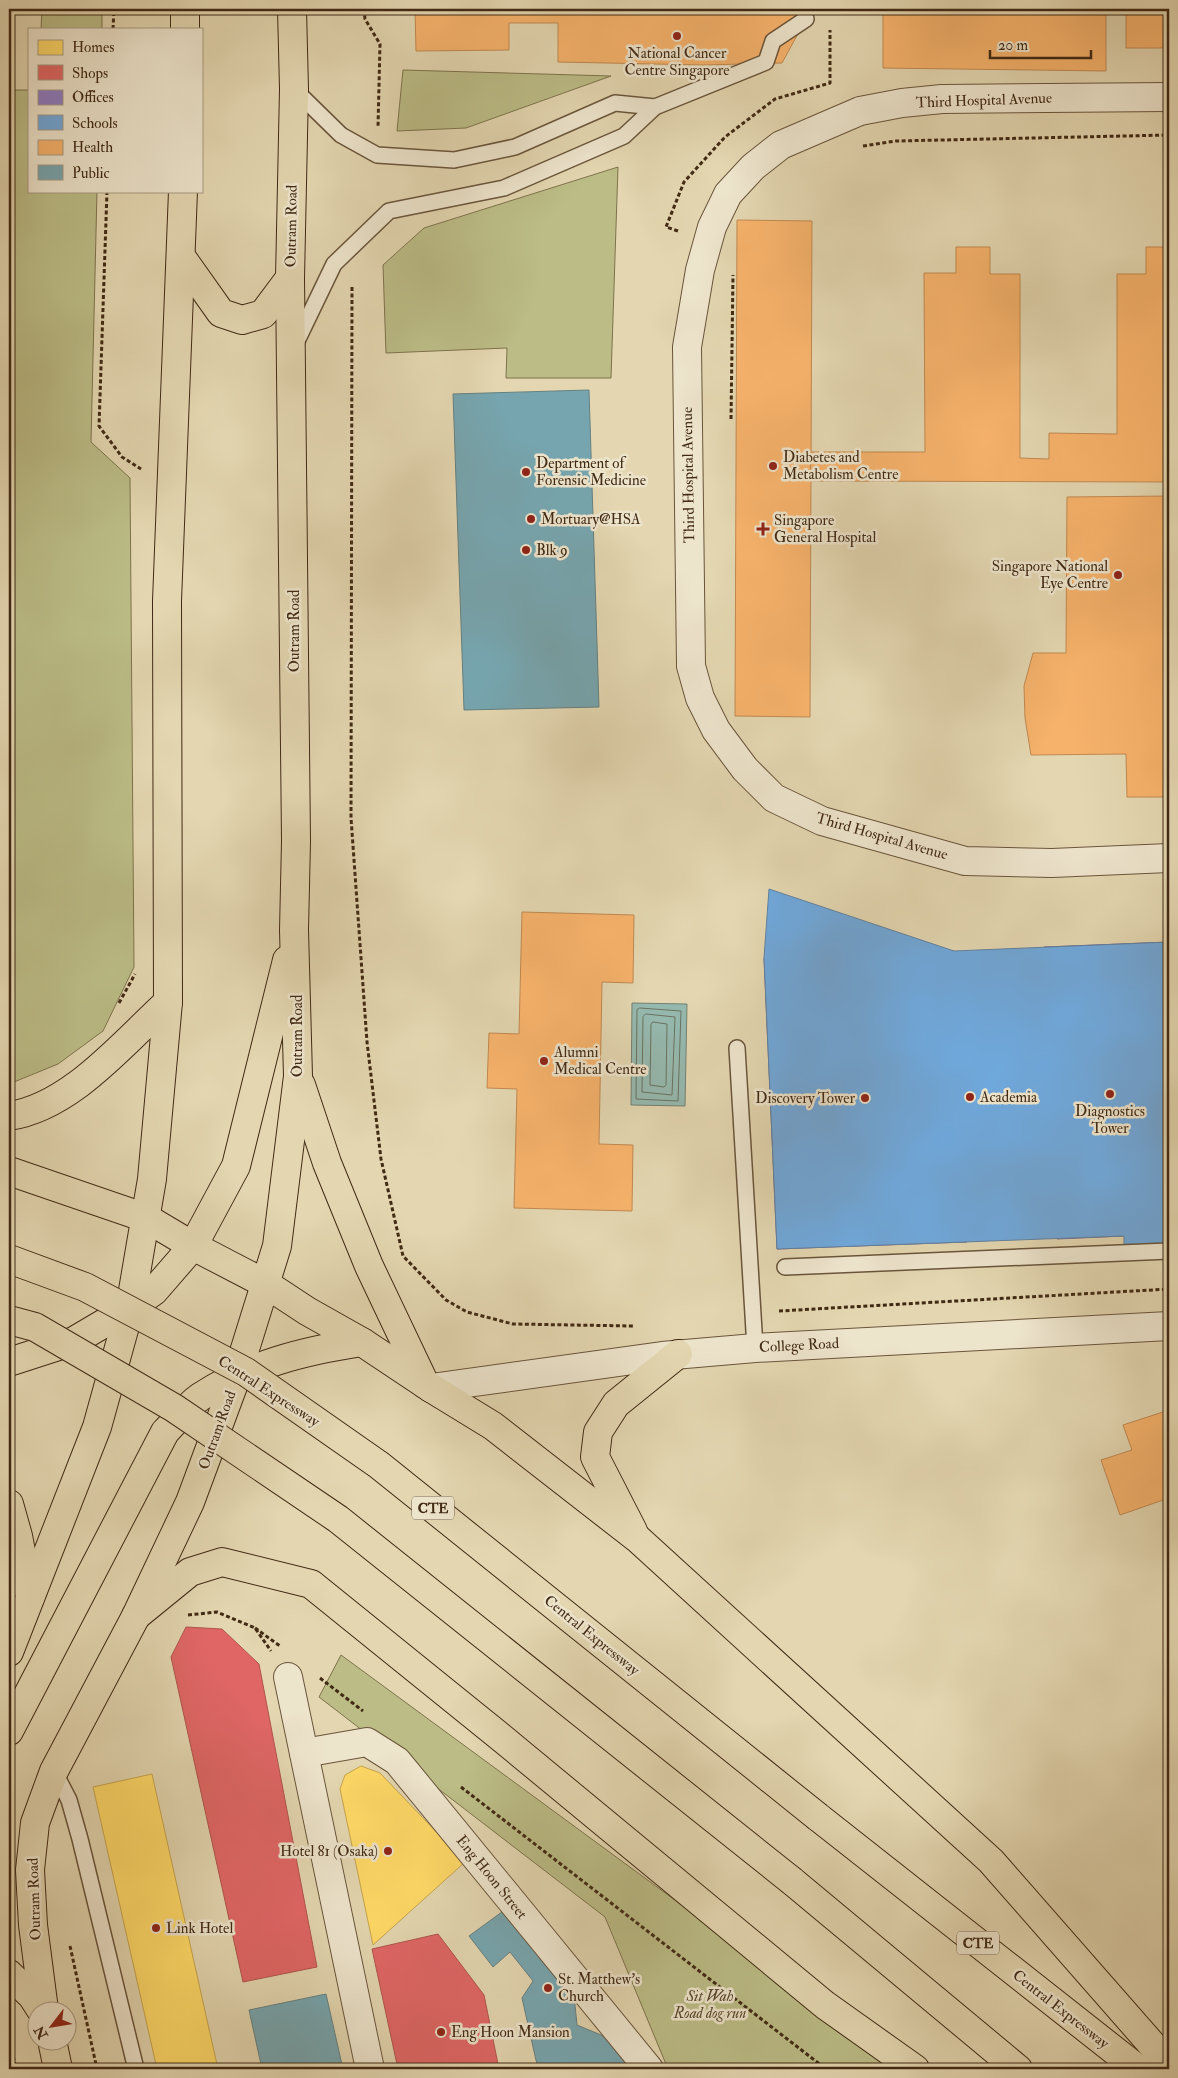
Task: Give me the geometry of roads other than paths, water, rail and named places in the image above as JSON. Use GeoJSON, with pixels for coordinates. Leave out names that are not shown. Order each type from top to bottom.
{"type":"FeatureCollection","features":[{"type":"Feature","properties":{"kind":"main road"},"geometry":{"type":"LineString","coordinates":[[185,28],[186,9]]}},
{"type":"Feature","properties":{"kind":"main road","name":"Outram Road"},"geometry":{"type":"LineString","coordinates":[[43,2000],[33,1924],[30,1870],[35,1823],[54,1771],[136,1616],[190,1502],[236,1378],[277,1246],[298,1076],[294,930],[296,832],[290,278],[294,89],[292,9]]}},
{"type":"Feature","properties":{"kind":"main road"},"geometry":{"type":"LineString","coordinates":[[9,1652],[97,1427],[130,1308],[152,1178],[168,1002],[167,601],[182,258],[183,192]]}},
{"type":"Feature","properties":{"kind":"main road"},"geometry":{"type":"LineString","coordinates":[[182,258],[221,313],[242,320],[263,314],[290,278]]}},
{"type":"Feature","properties":{"kind":"main road"},"geometry":{"type":"LineString","coordinates":[[9,1362],[74,1341],[130,1308],[154,1291],[193,1246],[236,1166],[294,930]]}},
{"type":"Feature","properties":{"kind":"main road"},"geometry":{"type":"LineString","coordinates":[[9,1116],[44,1106],[71,1092],[168,1002]]}},
{"type":"Feature","properties":{"kind":"main road"},"geometry":{"type":"LineString","coordinates":[[298,1076],[327,1163],[369,1266],[428,1386]]}},
{"type":"Feature","properties":{"kind":"main road"},"geometry":{"type":"LineString","coordinates":[[9,1171],[146,1218],[193,1246],[266,1284],[307,1311],[362,1342],[493,1426],[638,1539],[991,1861],[1169,2064]]}},
{"type":"Feature","properties":{"kind":"main road","name":"Central Expressway"},"geometry":{"type":"LineString","coordinates":[[9,1259],[85,1288],[254,1378],[387,1471],[818,1817],[1138,2069]]}},
{"type":"Feature","properties":{"kind":"main road"},"geometry":{"type":"LineString","coordinates":[[9,1320],[35,1327],[174,1408],[338,1519],[792,1880],[1018,2069]]}},
{"type":"Feature","properties":{"kind":"main road"},"geometry":{"type":"LineString","coordinates":[[9,1731],[164,1432],[199,1398],[258,1366],[307,1351],[362,1342]]}},
{"type":"Feature","properties":{"kind":"main road"},"geometry":{"type":"LineString","coordinates":[[638,1539],[595,1456],[598,1432],[616,1404],[678,1354]]}},
{"type":"Feature","properties":{"kind":"main road"},"geometry":{"type":"LineString","coordinates":[[9,1504],[18,1536],[30,1599]]}},
{"type":"Feature","properties":{"kind":"main road"},"geometry":{"type":"LineString","coordinates":[[136,1616],[190,1572],[222,1562],[310,1584],[498,1735],[825,2005],[915,2069]]}},
{"type":"Feature","properties":{"kind":"main road"},"geometry":{"type":"LineString","coordinates":[[9,1974],[34,2000]]}},
{"type":"Feature","properties":{"kind":"main road"},"geometry":{"type":"LineString","coordinates":[[54,2050],[58,2069]]}},
{"type":"Feature","properties":{"kind":"street","name":"Third Hospital Avenue"},"geometry":{"type":"LineString","coordinates":[[1169,98],[942,99],[902,103],[860,111],[781,145],[753,167],[728,194],[716,219],[700,270],[687,346],[691,666],[700,698],[716,730],[745,769],[774,798],[822,822],[965,860],[1052,863],[1169,858]]}},
{"type":"Feature","properties":{"kind":"street","name":"College Road"},"geometry":{"type":"LineString","coordinates":[[428,1386],[678,1354],[755,1348],[1169,1326]]}},
{"type":"Feature","properties":{"kind":"street"},"geometry":{"type":"LineString","coordinates":[[287,1664],[370,2069]]}},
{"type":"Feature","properties":{"kind":"street","name":"Eng Hoon Street"},"geometry":{"type":"LineString","coordinates":[[304,1753],[367,1742],[397,1762],[649,2069]]}},
{"type":"Feature","properties":{"kind":"lane"},"geometry":{"type":"LineString","coordinates":[[292,351],[334,264],[389,211],[504,188],[624,136],[655,107],[766,62],[773,41],[806,19]]}},
{"type":"Feature","properties":{"kind":"lane"},"geometry":{"type":"LineString","coordinates":[[294,89],[341,135],[377,155],[454,160],[515,146],[615,103],[655,107]]}},
{"type":"Feature","properties":{"kind":"lane"},"geometry":{"type":"LineString","coordinates":[[737,1048],[755,1348]]}},
{"type":"Feature","properties":{"kind":"lane"},"geometry":{"type":"LineString","coordinates":[[785,1267],[1169,1251]]}},
{"type":"Feature","properties":{"kind":"lane"},"geometry":{"type":"LineString","coordinates":[[54,1771],[69,1800],[80,1839],[136,2069]]}},
{"type":"Feature","properties":{"kind":"water"},"geometry":{"type":"Polygon","coordinates":[[[632,1003],[687,1004],[685,1106],[631,1105],[632,1003]]]}},
{"type":"Feature","properties":{"kind":"place","name":"National Cancer Centre Singapore"},"geometry":{"type":"Point","coordinates":[677,36]}},
{"type":"Feature","properties":{"kind":"place","name":"Diabetes and Metabolism Centre"},"geometry":{"type":"Point","coordinates":[773,466]}},
{"type":"Feature","properties":{"kind":"place","name":"Department of Forensic Medicine"},"geometry":{"type":"Point","coordinates":[526,472]}},
{"type":"Feature","properties":{"kind":"place","name":"Mortuary@HSA"},"geometry":{"type":"Point","coordinates":[531,519]}},
{"type":"Feature","properties":{"kind":"place","name":"Singapore General Hospital"},"geometry":{"type":"Point","coordinates":[763,529]}},
{"type":"Feature","properties":{"kind":"place","name":"Blk 9"},"geometry":{"type":"Point","coordinates":[526,550]}},
{"type":"Feature","properties":{"kind":"place","name":"Singapore National Eye Centre"},"geometry":{"type":"Point","coordinates":[1118,575]}},
{"type":"Feature","properties":{"kind":"place","name":"Alumni Medical Centre"},"geometry":{"type":"Point","coordinates":[544,1061]}},
{"type":"Feature","properties":{"kind":"place","name":"Diagnostics Tower"},"geometry":{"type":"Point","coordinates":[1110,1094]}},
{"type":"Feature","properties":{"kind":"place","name":"Academia"},"geometry":{"type":"Point","coordinates":[970,1097]}},
{"type":"Feature","properties":{"kind":"place","name":"Discovery Tower"},"geometry":{"type":"Point","coordinates":[865,1098]}},
{"type":"Feature","properties":{"kind":"place","name":"Hotel 81 (Osaka)"},"geometry":{"type":"Point","coordinates":[388,1851]}},
{"type":"Feature","properties":{"kind":"place","name":"Link Hotel"},"geometry":{"type":"Point","coordinates":[156,1928]}},
{"type":"Feature","properties":{"kind":"place","name":"St. Matthew's Church"},"geometry":{"type":"Point","coordinates":[548,1988]}},
{"type":"Feature","properties":{"kind":"place","name":"Eng Hoon Mansion"},"geometry":{"type":"Point","coordinates":[441,2032]}},
{"type":"Feature","properties":{"kind":"park label","name":"Sit Wah Road dog run"},"geometry":{"type":"Point","coordinates":[710,2004]}}]}
